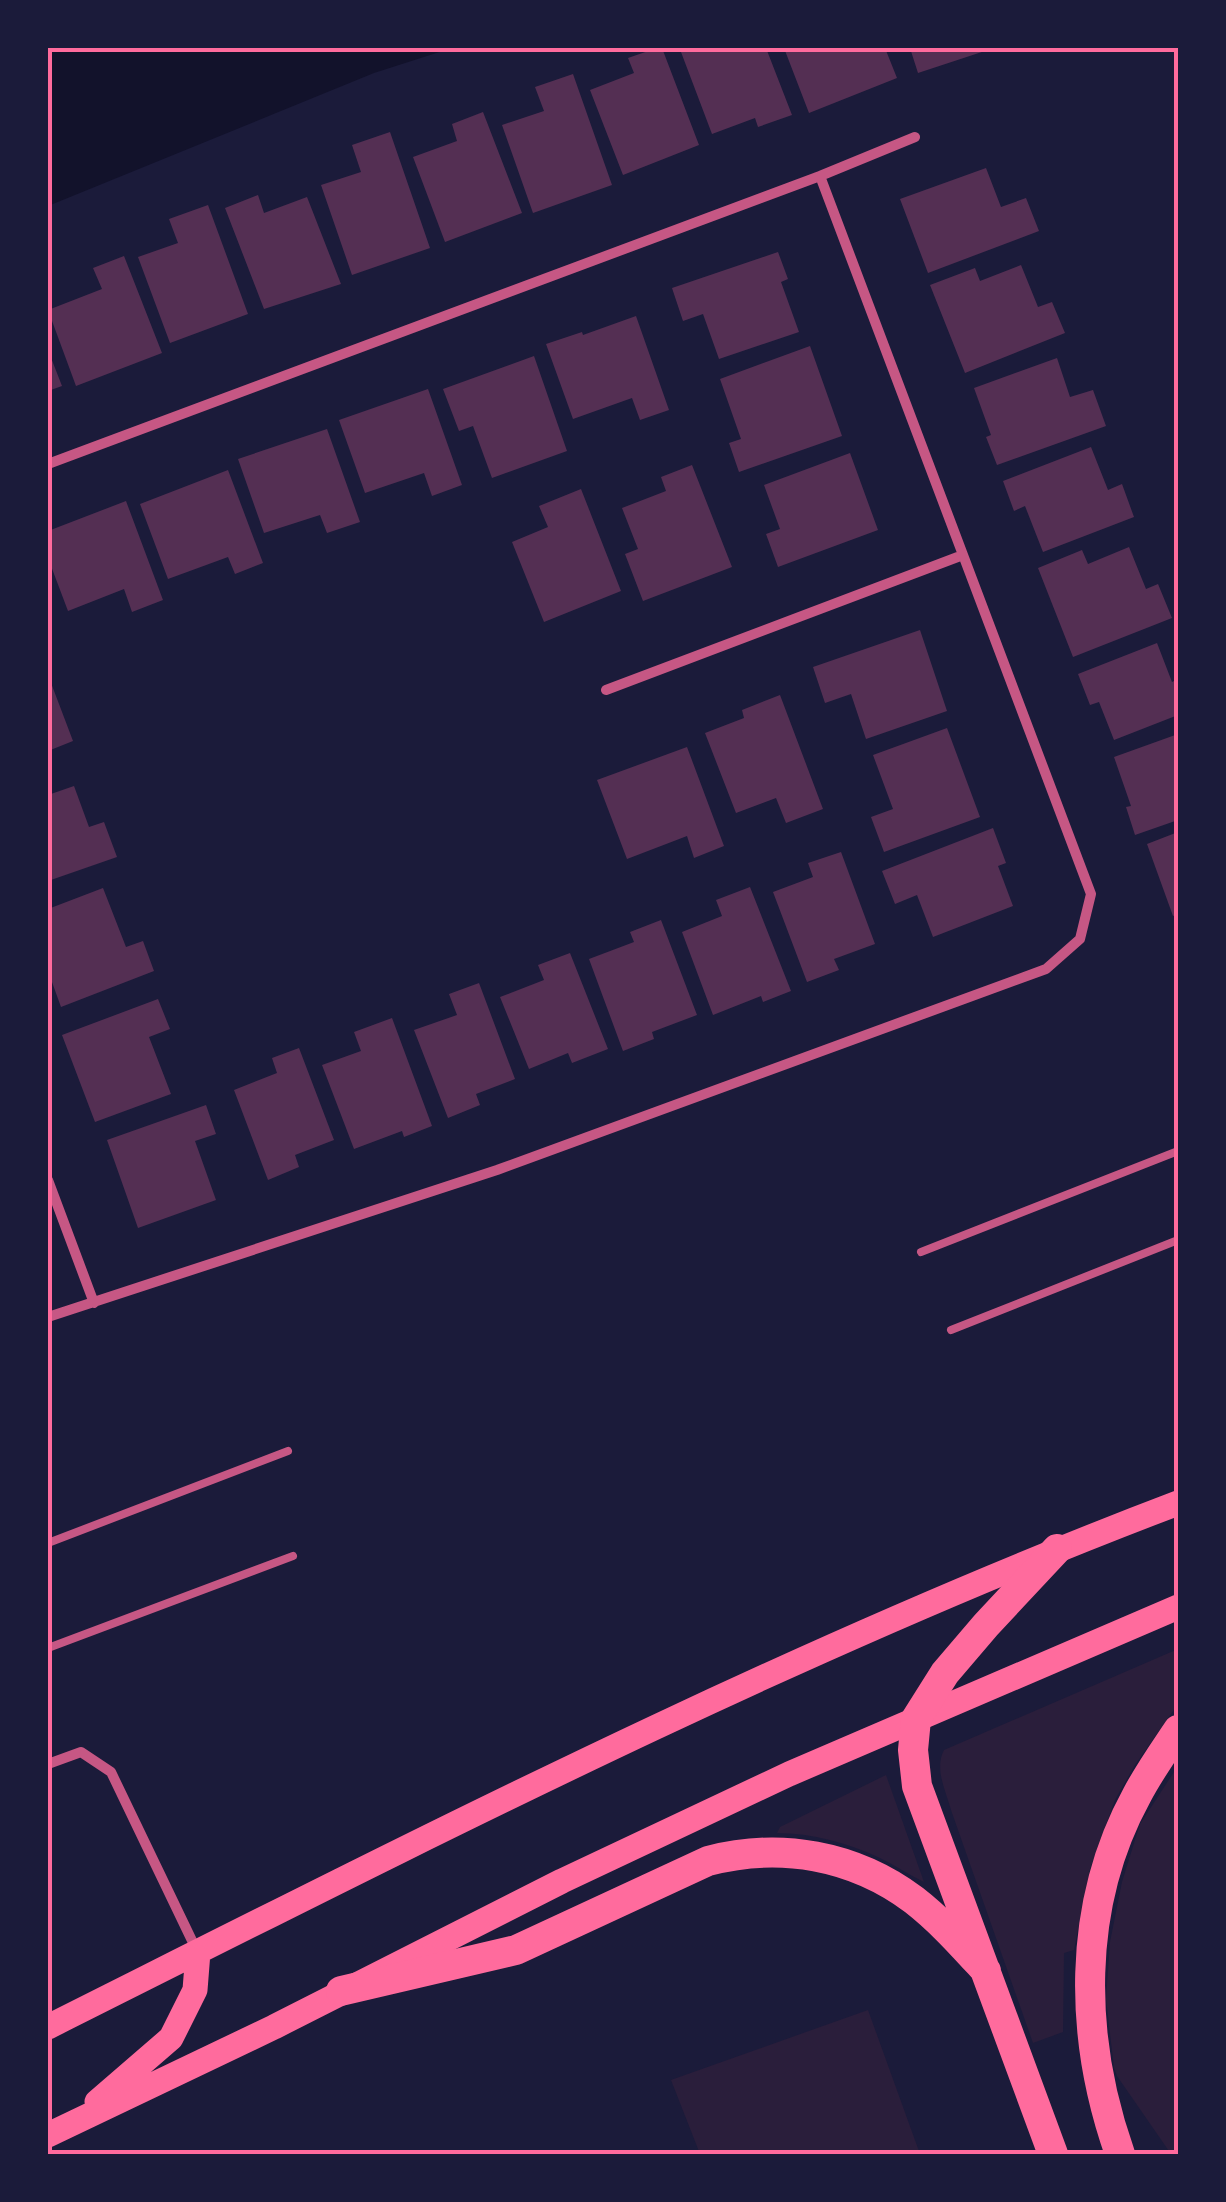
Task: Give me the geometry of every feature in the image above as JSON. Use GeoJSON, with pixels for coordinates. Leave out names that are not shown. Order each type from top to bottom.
{"type":"FeatureCollection","features":[{"type":"Feature","properties":{"kind":"highway"},"geometry":{"type":"LineString","coordinates":[[1053,2154],[917,1786],[913,1750],[916,1719],[945,1673],[1057,1549]]}},
{"type":"Feature","properties":{"kind":"highway"},"geometry":{"type":"LineString","coordinates":[[1120,2154],[1102,2100],[1095,2062],[1089,1978],[1092,1941],[1108,1866],[1120,1833],[1136,1797],[1178,1730]]}},
{"type":"Feature","properties":{"kind":"highway"},"geometry":{"type":"LineString","coordinates":[[341,1991],[516,1950],[708,1861],[767,1851],[804,1853],[838,1861],[890,1884],[928,1912],[986,1971]]}},
{"type":"Feature","properties":{"kind":"main road"},"geometry":{"type":"LineString","coordinates":[[48,2027],[584,1760],[1057,1549],[1178,1503]]}},
{"type":"Feature","properties":{"kind":"main road"},"geometry":{"type":"LineString","coordinates":[[48,2135],[788,1774],[1178,1608]]}},
{"type":"Feature","properties":{"kind":"main road"},"geometry":{"type":"LineString","coordinates":[[74,2122],[170,2038],[195,1990],[198,1952]]}},
{"type":"Feature","properties":{"kind":"street"},"geometry":{"type":"LineString","coordinates":[[48,464],[915,137]]}},
{"type":"Feature","properties":{"kind":"street"},"geometry":{"type":"LineString","coordinates":[[48,1316],[496,1170],[1046,970],[1080,939],[1091,894],[820,176]]}},
{"type":"Feature","properties":{"kind":"street"},"geometry":{"type":"LineString","coordinates":[[606,690],[963,555]]}},
{"type":"Feature","properties":{"kind":"street"},"geometry":{"type":"LineString","coordinates":[[48,1180],[94,1302]]}},
{"type":"Feature","properties":{"kind":"street"},"geometry":{"type":"LineString","coordinates":[[48,1764],[81,1752],[112,1772],[198,1952]]}},
{"type":"Feature","properties":{"kind":"lane"},"geometry":{"type":"LineString","coordinates":[[920,1252],[1178,1151]]}},
{"type":"Feature","properties":{"kind":"lane"},"geometry":{"type":"LineString","coordinates":[[952,1330],[1178,1240]]}},
{"type":"Feature","properties":{"kind":"lane"},"geometry":{"type":"LineString","coordinates":[[48,1543],[288,1451]]}},
{"type":"Feature","properties":{"kind":"lane"},"geometry":{"type":"LineString","coordinates":[[48,1648],[293,1556]]}},
{"type":"Feature","properties":{"kind":"shaded area"},"geometry":{"type":"Polygon","coordinates":[[[48,48],[452,48],[374,73],[48,206],[48,48]]]}},
{"type":"Feature","properties":{"kind":"shaded area"},"geometry":{"type":"Polygon","coordinates":[[[1178,1649],[1178,1704],[1115,1800],[1090,1869],[1074,1950],[1064,1953],[1063,2032],[1033,2043],[951,1810],[942,1780],[941,1757],[944,1750],[1178,1649]]]}},
{"type":"Feature","properties":{"kind":"shaded area"},"geometry":{"type":"Polygon","coordinates":[[[1178,1766],[1178,2154],[1171,2154],[1117,2076],[1106,1999],[1110,1942],[1122,1882],[1140,1824],[1178,1766]]]}},
{"type":"Feature","properties":{"kind":"shaded area"},"geometry":{"type":"Polygon","coordinates":[[[886,1775],[924,1882],[843,1843],[777,1833],[780,1827],[886,1775]]]}},
{"type":"Feature","properties":{"kind":"shaded area"},"geometry":{"type":"Polygon","coordinates":[[[868,2010],[920,2154],[700,2154],[671,2080],[868,2010]]]}},
{"type":"Feature","properties":{"kind":"building"},"geometry":{"type":"Polygon","coordinates":[[[662,48],[699,145],[623,175],[590,90],[634,73],[628,58],[662,48]]]}},
{"type":"Feature","properties":{"kind":"building"},"geometry":{"type":"Polygon","coordinates":[[[692,48],[766,48],[792,115],[758,127],[755,118],[712,134],[681,52],[692,48]]]}},
{"type":"Feature","properties":{"kind":"building"},"geometry":{"type":"Polygon","coordinates":[[[784,48],[885,48],[897,78],[809,113],[784,48]]]}},
{"type":"Feature","properties":{"kind":"building"},"geometry":{"type":"Polygon","coordinates":[[[910,48],[994,48],[918,73],[910,48]]]}},
{"type":"Feature","properties":{"kind":"building"},"geometry":{"type":"Polygon","coordinates":[[[573,74],[612,185],[533,213],[502,125],[544,111],[535,87],[573,74]]]}},
{"type":"Feature","properties":{"kind":"building"},"geometry":{"type":"Polygon","coordinates":[[[483,112],[522,213],[445,242],[413,157],[457,141],[452,124],[483,112]]]}},
{"type":"Feature","properties":{"kind":"building"},"geometry":{"type":"Polygon","coordinates":[[[390,132],[430,248],[352,275],[321,185],[361,172],[352,145],[390,132]]]}},
{"type":"Feature","properties":{"kind":"building"},"geometry":{"type":"Polygon","coordinates":[[[986,168],[1001,207],[1026,198],[1039,231],[928,273],[900,199],[986,168]]]}},
{"type":"Feature","properties":{"kind":"building"},"geometry":{"type":"Polygon","coordinates":[[[258,195],[264,213],[307,197],[341,284],[264,309],[225,208],[258,195]]]}},
{"type":"Feature","properties":{"kind":"building"},"geometry":{"type":"Polygon","coordinates":[[[208,205],[248,314],[170,343],[138,257],[178,243],[169,219],[208,205]]]}},
{"type":"Feature","properties":{"kind":"building"},"geometry":{"type":"Polygon","coordinates":[[[778,252],[788,279],[781,282],[799,332],[719,359],[703,314],[683,321],[672,288],[778,252]]]}},
{"type":"Feature","properties":{"kind":"building"},"geometry":{"type":"Polygon","coordinates":[[[124,256],[162,353],[76,386],[48,310],[102,289],[93,268],[124,256]]]}},
{"type":"Feature","properties":{"kind":"building"},"geometry":{"type":"Polygon","coordinates":[[[1021,265],[1038,307],[1052,302],[1065,333],[965,373],[930,285],[975,268],[980,281],[1021,265]]]}},
{"type":"Feature","properties":{"kind":"building"},"geometry":{"type":"Polygon","coordinates":[[[636,316],[669,410],[640,420],[632,398],[573,419],[546,344],[636,316]]]}},
{"type":"Feature","properties":{"kind":"building"},"geometry":{"type":"Polygon","coordinates":[[[810,346],[842,436],[739,472],[729,443],[741,439],[720,379],[810,346]]]}},
{"type":"Feature","properties":{"kind":"building"},"geometry":{"type":"Polygon","coordinates":[[[48,350],[62,386],[48,391],[48,350]]]}},
{"type":"Feature","properties":{"kind":"building"},"geometry":{"type":"Polygon","coordinates":[[[534,356],[567,451],[492,478],[473,426],[459,431],[443,389],[534,356]]]}},
{"type":"Feature","properties":{"kind":"building"},"geometry":{"type":"Polygon","coordinates":[[[1057,358],[1070,397],[1093,390],[1106,426],[997,465],[974,388],[1057,358]]]}},
{"type":"Feature","properties":{"kind":"building"},"geometry":{"type":"Polygon","coordinates":[[[428,389],[462,485],[432,496],[424,473],[365,493],[339,420],[428,389]]]}},
{"type":"Feature","properties":{"kind":"building"},"geometry":{"type":"Polygon","coordinates":[[[327,429],[360,522],[327,533],[320,515],[264,533],[238,459],[327,429]]]}},
{"type":"Feature","properties":{"kind":"building"},"geometry":{"type":"Polygon","coordinates":[[[1091,447],[1108,490],[1122,484],[1134,517],[1043,552],[1025,506],[1014,511],[1003,481],[1091,447]]]}},
{"type":"Feature","properties":{"kind":"building"},"geometry":{"type":"Polygon","coordinates":[[[850,453],[878,530],[778,567],[766,534],[780,529],[764,485],[850,453]]]}},
{"type":"Feature","properties":{"kind":"building"},"geometry":{"type":"Polygon","coordinates":[[[692,465],[732,567],[643,601],[625,554],[638,549],[622,508],[666,491],[661,477],[692,465]]]}},
{"type":"Feature","properties":{"kind":"building"},"geometry":{"type":"Polygon","coordinates":[[[228,470],[263,563],[235,574],[228,557],[168,579],[140,504],[228,470]]]}},
{"type":"Feature","properties":{"kind":"building"},"geometry":{"type":"Polygon","coordinates":[[[581,489],[621,591],[544,622],[512,542],[548,527],[539,506],[581,489]]]}},
{"type":"Feature","properties":{"kind":"building"},"geometry":{"type":"Polygon","coordinates":[[[126,501],[163,600],[132,612],[124,589],[68,611],[48,558],[48,531],[126,501]]]}},
{"type":"Feature","properties":{"kind":"building"},"geometry":{"type":"Polygon","coordinates":[[[1129,547],[1146,589],[1158,584],[1172,618],[1073,657],[1038,568],[1082,550],[1088,564],[1129,547]]]}},
{"type":"Feature","properties":{"kind":"building"},"geometry":{"type":"Polygon","coordinates":[[[920,630],[947,711],[866,739],[851,694],[825,703],[813,667],[920,630]]]}},
{"type":"Feature","properties":{"kind":"building"},"geometry":{"type":"Polygon","coordinates":[[[1157,643],[1172,682],[1178,679],[1178,715],[1114,740],[1099,702],[1090,705],[1078,674],[1157,643]]]}},
{"type":"Feature","properties":{"kind":"building"},"geometry":{"type":"Polygon","coordinates":[[[48,675],[73,741],[48,751],[48,675]]]}},
{"type":"Feature","properties":{"kind":"building"},"geometry":{"type":"Polygon","coordinates":[[[780,695],[823,809],[786,823],[776,798],[736,813],[705,733],[744,718],[742,710],[780,695]]]}},
{"type":"Feature","properties":{"kind":"building"},"geometry":{"type":"Polygon","coordinates":[[[947,728],[980,817],[884,852],[871,817],[893,809],[873,755],[947,728]]]}},
{"type":"Feature","properties":{"kind":"building"},"geometry":{"type":"Polygon","coordinates":[[[1178,734],[1178,820],[1135,835],[1126,807],[1131,806],[1114,757],[1178,734]]]}},
{"type":"Feature","properties":{"kind":"building"},"geometry":{"type":"Polygon","coordinates":[[[687,747],[724,846],[694,858],[687,836],[627,859],[597,780],[687,747]]]}},
{"type":"Feature","properties":{"kind":"building"},"geometry":{"type":"Polygon","coordinates":[[[74,786],[89,827],[104,822],[117,857],[48,881],[48,795],[74,786]]]}},
{"type":"Feature","properties":{"kind":"building"},"geometry":{"type":"Polygon","coordinates":[[[993,828],[1006,863],[998,866],[1013,906],[933,937],[917,895],[895,904],[882,871],[993,828]]]}},
{"type":"Feature","properties":{"kind":"building"},"geometry":{"type":"Polygon","coordinates":[[[1178,832],[1178,914],[1173,916],[1147,844],[1178,832]]]}},
{"type":"Feature","properties":{"kind":"building"},"geometry":{"type":"Polygon","coordinates":[[[841,852],[875,944],[834,959],[839,970],[807,982],[773,892],[813,877],[808,863],[841,852]]]}},
{"type":"Feature","properties":{"kind":"building"},"geometry":{"type":"Polygon","coordinates":[[[750,887],[791,991],[763,1002],[761,996],[713,1015],[682,932],[722,916],[716,900],[750,887]]]}},
{"type":"Feature","properties":{"kind":"building"},"geometry":{"type":"Polygon","coordinates":[[[103,888],[126,947],[143,941],[154,971],[61,1007],[48,971],[48,909],[103,888]]]}},
{"type":"Feature","properties":{"kind":"building"},"geometry":{"type":"Polygon","coordinates":[[[661,920],[697,1015],[652,1032],[654,1039],[623,1051],[589,959],[634,942],[630,932],[661,920]]]}},
{"type":"Feature","properties":{"kind":"building"},"geometry":{"type":"Polygon","coordinates":[[[570,953],[608,1049],[572,1063],[568,1053],[529,1069],[500,997],[544,980],[538,965],[570,953]]]}},
{"type":"Feature","properties":{"kind":"building"},"geometry":{"type":"Polygon","coordinates":[[[479,983],[515,1079],[476,1094],[480,1105],[448,1118],[414,1030],[457,1015],[449,994],[479,983]]]}},
{"type":"Feature","properties":{"kind":"building"},"geometry":{"type":"Polygon","coordinates":[[[158,999],[170,1029],[149,1037],[171,1094],[95,1122],[62,1035],[158,999]]]}},
{"type":"Feature","properties":{"kind":"building"},"geometry":{"type":"Polygon","coordinates":[[[392,1018],[432,1126],[404,1137],[402,1131],[354,1149],[322,1065],[361,1051],[354,1032],[392,1018]]]}},
{"type":"Feature","properties":{"kind":"building"},"geometry":{"type":"Polygon","coordinates":[[[299,1048],[334,1140],[295,1155],[299,1167],[268,1180],[234,1090],[277,1073],[272,1058],[299,1048]]]}},
{"type":"Feature","properties":{"kind":"building"},"geometry":{"type":"Polygon","coordinates":[[[206,1105],[216,1134],[195,1141],[216,1200],[138,1228],[107,1140],[206,1105]]]}}]}
